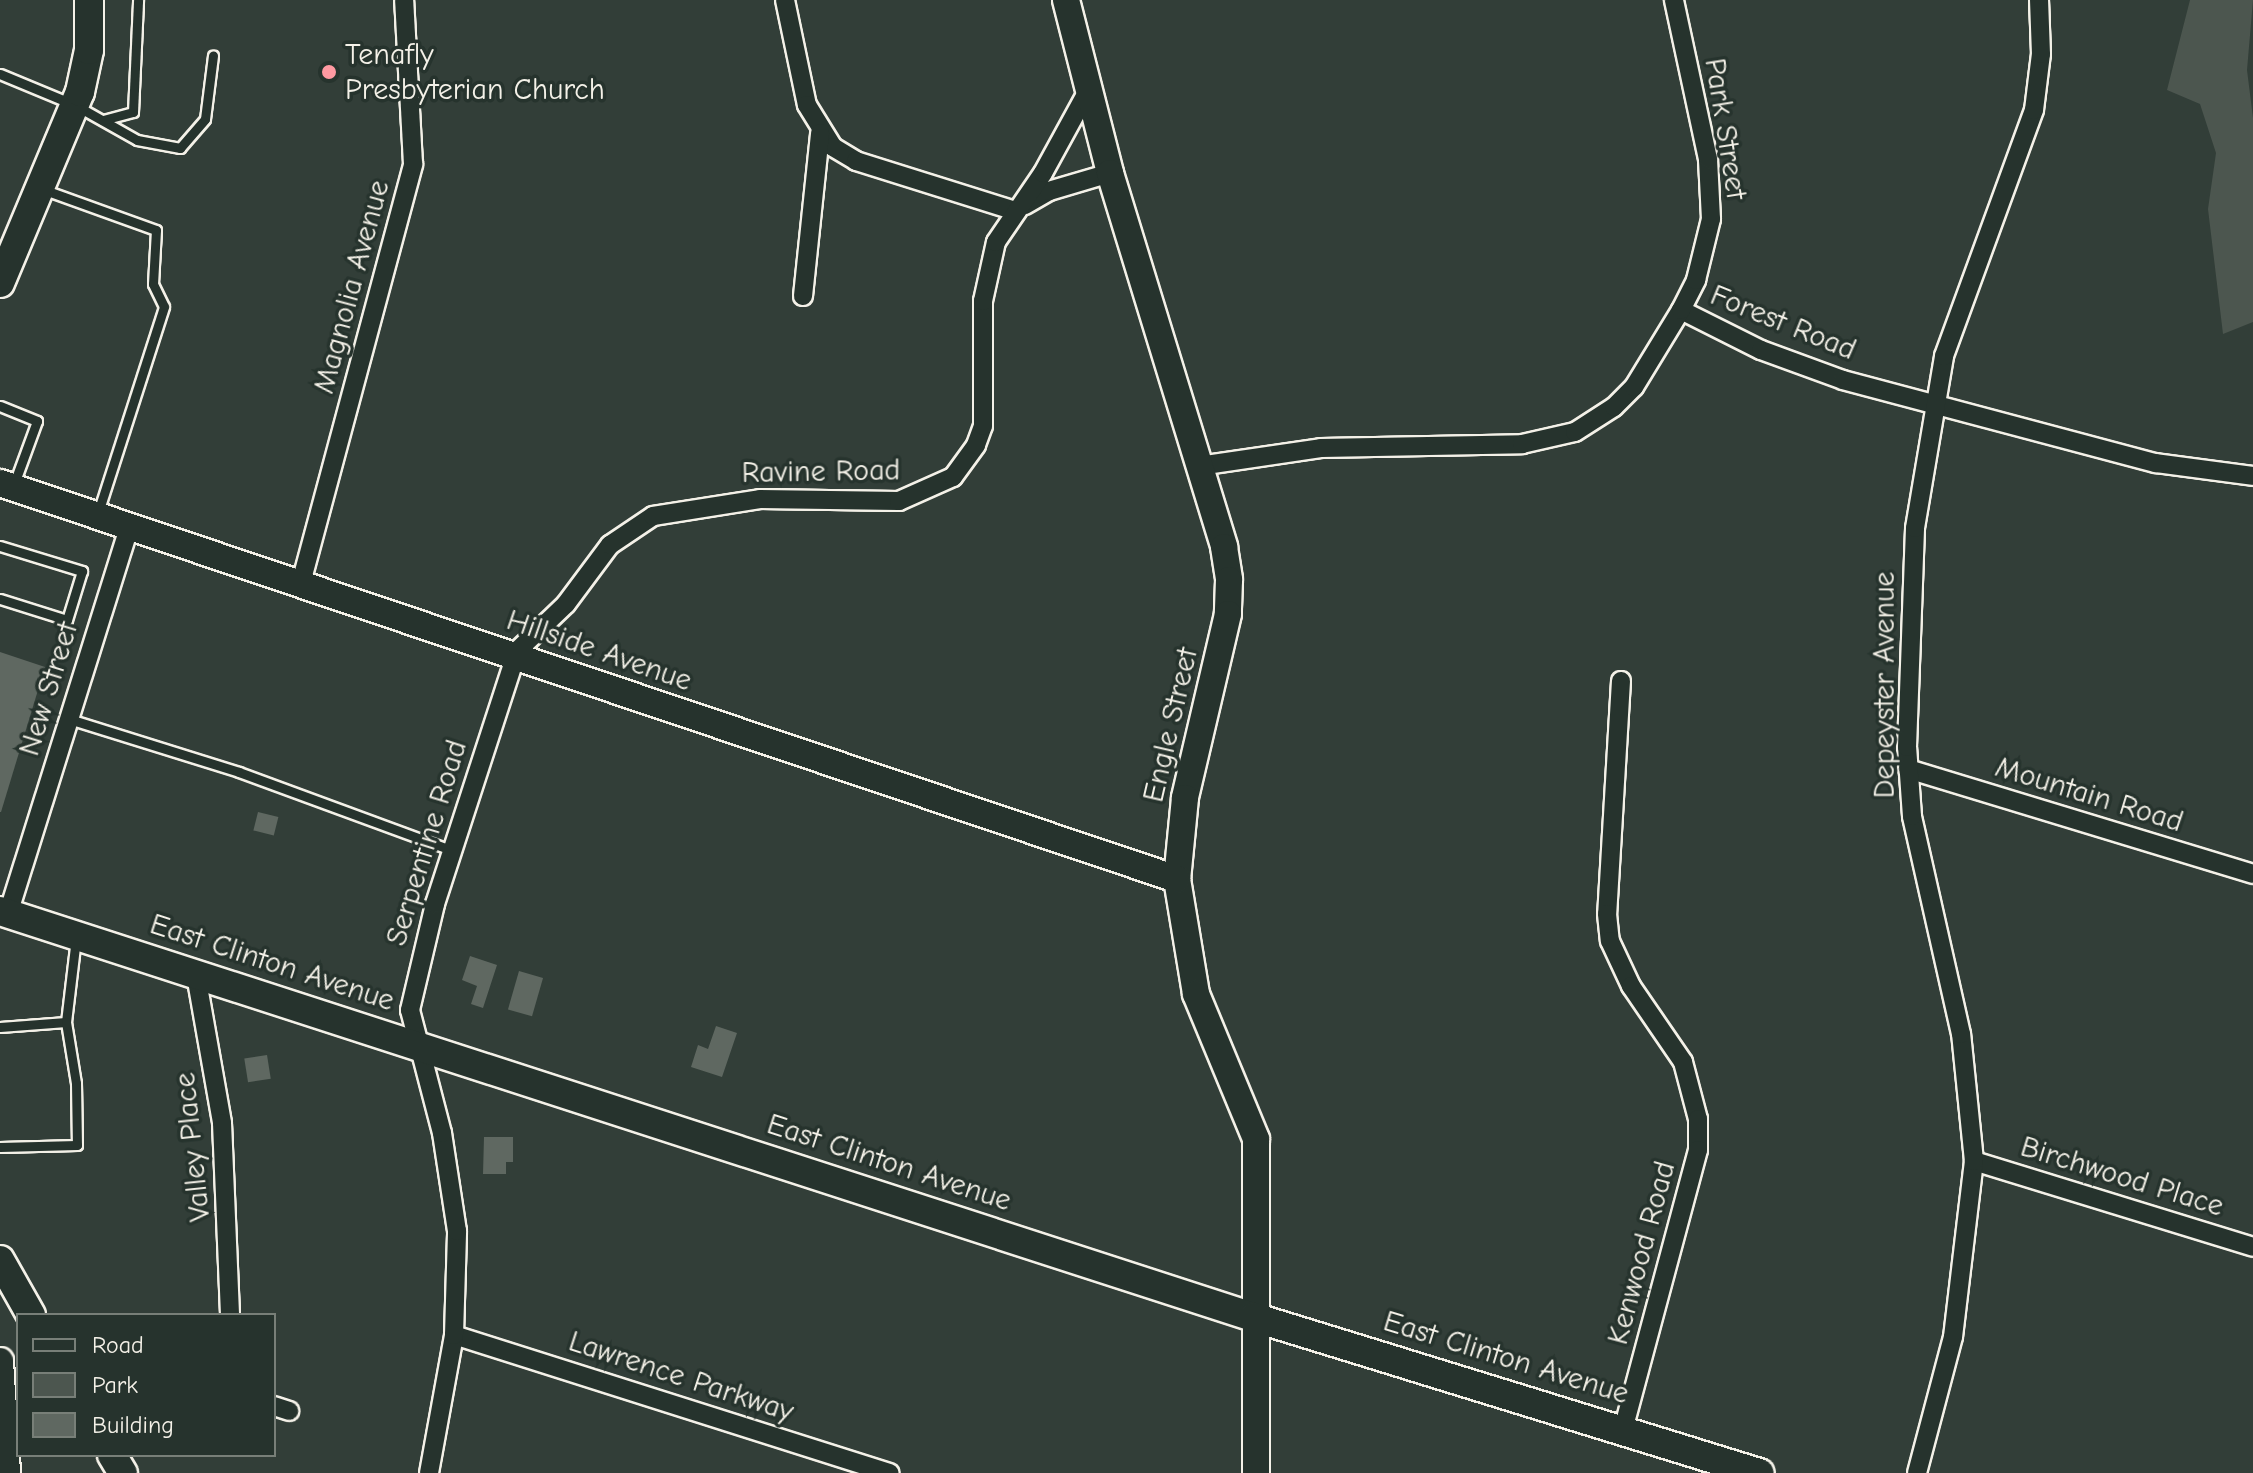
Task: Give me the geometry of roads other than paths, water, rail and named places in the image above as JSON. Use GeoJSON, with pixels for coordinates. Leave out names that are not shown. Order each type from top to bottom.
{"type":"FeatureCollection","features":[{"type":"Feature","properties":{"kind":"main road"},"geometry":{"type":"LineString","coordinates":[[0,283],[10,234],[42,189],[75,105],[89,50],[89,0]]}},
{"type":"Feature","properties":{"kind":"main road","name":"East Clinton Avenue"},"geometry":{"type":"LineString","coordinates":[[4,913],[1253,1317],[1759,1473]]}},
{"type":"Feature","properties":{"kind":"main road"},"geometry":{"type":"LineString","coordinates":[[0,1260],[30,1313]]}},
{"type":"Feature","properties":{"kind":"street","name":"Magnolia Avenue"},"geometry":{"type":"LineString","coordinates":[[301,583],[413,164],[404,0]]}},
{"type":"Feature","properties":{"kind":"street"},"geometry":{"type":"LineString","coordinates":[[785,0],[807,105],[820,133],[856,161],[1016,211]]}},
{"type":"Feature","properties":{"kind":"street","name":"Engle Street"},"geometry":{"type":"LineString","coordinates":[[1066,0],[1110,173],[1224,547],[1228,614],[1185,798],[1177,879],[1196,994],[1256,1139],[1259,1223],[1253,1317],[1256,1473]]}},
{"type":"Feature","properties":{"kind":"street","name":"Park Street"},"geometry":{"type":"LineString","coordinates":[[1674,0],[1712,188],[1706,248],[1681,310]]}},
{"type":"Feature","properties":{"kind":"street","name":"Depeyster Avenue"},"geometry":{"type":"LineString","coordinates":[[1917,1473],[1953,1337],[1974,1161],[1961,1034],[1921,864],[1908,769],[1915,528],[1933,402],[1963,296],[2034,110],[2041,54],[2039,0]]}},
{"type":"Feature","properties":{"kind":"street","name":"Ravine Road"},"geometry":{"type":"LineString","coordinates":[[514,656],[566,604],[610,545],[653,516],[760,499],[899,501],[953,477],[976,445],[983,426],[983,301],[996,242],[1043,173],[1089,89]]}},
{"type":"Feature","properties":{"kind":"street"},"geometry":{"type":"LineString","coordinates":[[803,296],[820,133]]}},
{"type":"Feature","properties":{"kind":"street","name":"Ravine Road"},"geometry":{"type":"LineString","coordinates":[[1016,211],[1049,191],[1110,173]]}},
{"type":"Feature","properties":{"kind":"street","name":"Forest Road"},"geometry":{"type":"LineString","coordinates":[[1199,466],[1321,448],[1549,440],[1575,432],[1614,407],[1634,387],[1681,310],[1802,367],[2156,463],[2253,476]]}},
{"type":"Feature","properties":{"kind":"street","name":"Hillside Avenue"},"geometry":{"type":"LineString","coordinates":[[6,485],[1177,879]]}},
{"type":"Feature","properties":{"kind":"street","name":"New Street"},"geometry":{"type":"LineString","coordinates":[[4,913],[129,527]]}},
{"type":"Feature","properties":{"kind":"street","name":"Serpentine Road"},"geometry":{"type":"LineString","coordinates":[[429,1473],[454,1335],[458,1268],[451,1183],[410,1010],[431,917],[514,656]]}},
{"type":"Feature","properties":{"kind":"street","name":"Kenwood Road"},"geometry":{"type":"LineString","coordinates":[[1621,681],[1607,914],[1610,941],[1631,986],[1683,1062],[1698,1119],[1698,1150],[1623,1429]]}},
{"type":"Feature","properties":{"kind":"street","name":"Mountain Road"},"geometry":{"type":"LineString","coordinates":[[1908,769],[2253,874]]}},
{"type":"Feature","properties":{"kind":"street","name":"Valley Place"},"geometry":{"type":"LineString","coordinates":[[196,975],[222,1123],[230,1313]]}},
{"type":"Feature","properties":{"kind":"street","name":"Birchwood Place"},"geometry":{"type":"LineString","coordinates":[[1974,1161],[2253,1247]]}},
{"type":"Feature","properties":{"kind":"street","name":"Lawrence Parkway"},"geometry":{"type":"LineString","coordinates":[[454,1335],[890,1473]]}},
{"type":"Feature","properties":{"kind":"street"},"geometry":{"type":"LineString","coordinates":[[0,1361],[7,1473]]}},
{"type":"Feature","properties":{"kind":"lane"},"geometry":{"type":"LineString","coordinates":[[103,120],[133,112],[138,0]]}},
{"type":"Feature","properties":{"kind":"lane"},"geometry":{"type":"LineString","coordinates":[[0,74],[75,105],[137,140],[180,148],[205,119],[213,56]]}},
{"type":"Feature","properties":{"kind":"lane"},"geometry":{"type":"LineString","coordinates":[[42,189],[156,230],[153,284],[164,307],[97,516]]}},
{"type":"Feature","properties":{"kind":"lane"},"geometry":{"type":"LineString","coordinates":[[0,406],[37,421],[23,460],[6,485]]}},
{"type":"Feature","properties":{"kind":"lane"},"geometry":{"type":"LineString","coordinates":[[18,439],[29,443]]}},
{"type":"Feature","properties":{"kind":"lane"},"geometry":{"type":"LineString","coordinates":[[10,455],[23,460]]}},
{"type":"Feature","properties":{"kind":"lane"},"geometry":{"type":"LineString","coordinates":[[0,546],[82,571],[67,620],[0,599]]}},
{"type":"Feature","properties":{"kind":"lane"},"geometry":{"type":"LineString","coordinates":[[69,719],[239,772],[454,851]]}},
{"type":"Feature","properties":{"kind":"lane"},"geometry":{"type":"LineString","coordinates":[[0,1147],[77,1145],[76,1083],[66,1022],[77,936]]}},
{"type":"Feature","properties":{"kind":"lane"},"geometry":{"type":"LineString","coordinates":[[0,1027],[66,1022]]}},
{"type":"Feature","properties":{"kind":"place","name":"Tenafly Presbyterian Church"},"geometry":{"type":"Point","coordinates":[329,72]}}]}
